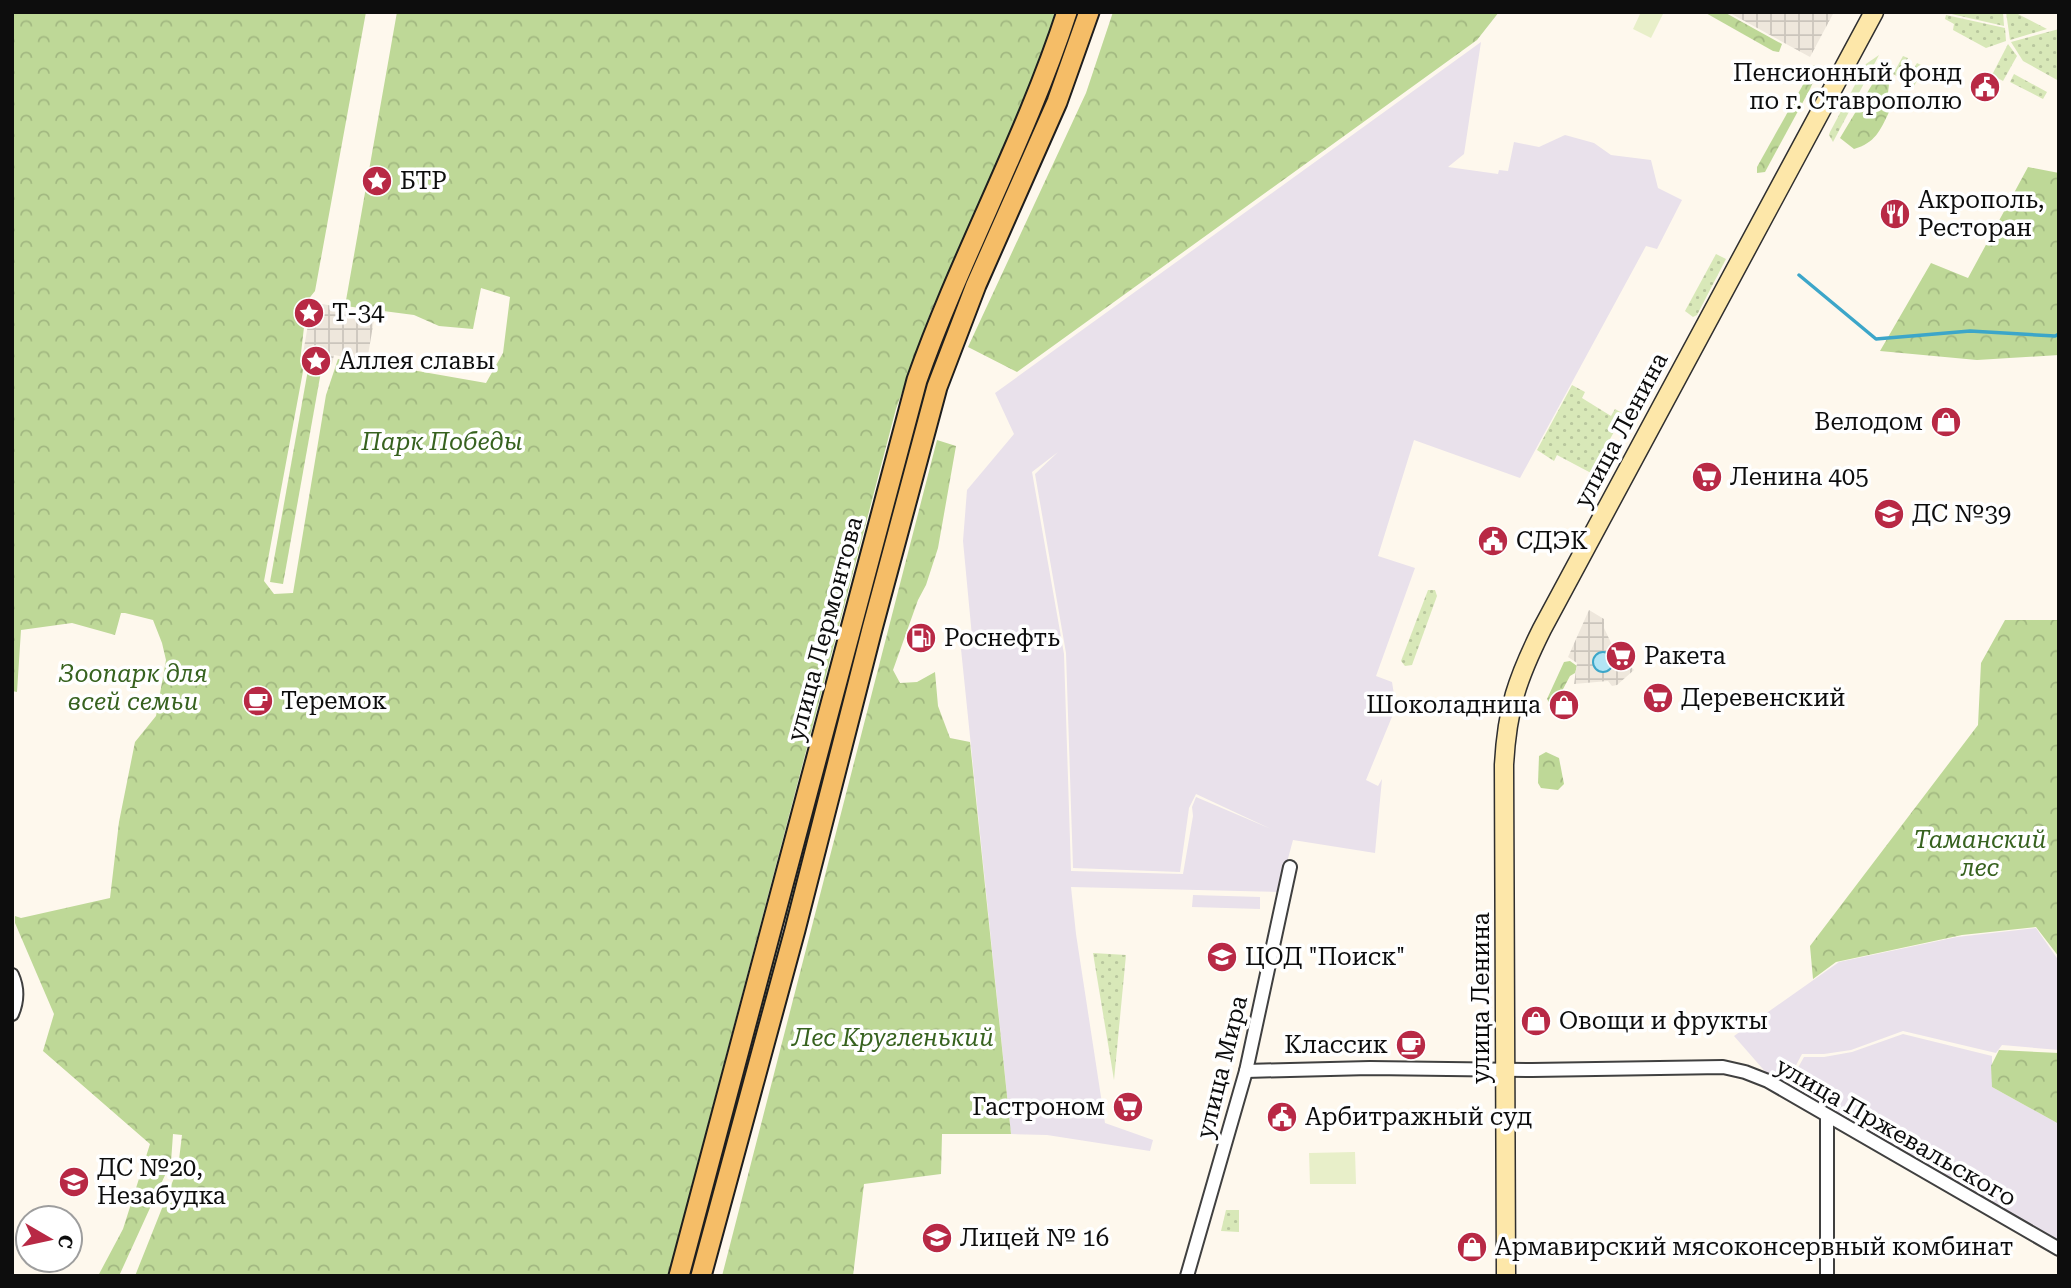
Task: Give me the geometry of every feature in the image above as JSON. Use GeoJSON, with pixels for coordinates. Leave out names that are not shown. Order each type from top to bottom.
{"type":"FeatureCollection","features":[{"type":"Feature","properties":{"kind":"main road","name":"улица Лермонтова"},"geometry":{"type":"LineString","coordinates":[[679,1276],[917,380],[956,277],[1022,131],[1067,12]]}},
{"type":"Feature","properties":{"kind":"main road","name":"улица Лермонтова"},"geometry":{"type":"LineString","coordinates":[[701,1276],[937,387],[976,285],[1042,140],[1089,12]]}},
{"type":"Feature","properties":{"kind":"main road","name":"улица Ленина"},"geometry":{"type":"LineString","coordinates":[[1506,1276],[1504,765],[1506,736],[1516,688],[1542,629],[1874,12]]}},
{"type":"Feature","properties":{"kind":"main road"},"geometry":{"type":"LineString","coordinates":[[1054,52],[1073,60]]}},
{"type":"Feature","properties":{"kind":"main road"},"geometry":{"type":"LineString","coordinates":[[772,927],[795,930]]}},
{"type":"Feature","properties":{"kind":"street","name":"улица Мира"},"geometry":{"type":"LineString","coordinates":[[1187,1276],[1246,1072],[1290,867]]}},
{"type":"Feature","properties":{"kind":"street"},"geometry":{"type":"LineString","coordinates":[[12,975],[17,985],[16,1004],[12,1014]]}},
{"type":"Feature","properties":{"kind":"street","name":"улица Пржевальского"},"geometry":{"type":"LineString","coordinates":[[1246,1072],[1370,1068],[1723,1067],[1768,1081],[2059,1249]]}},
{"type":"Feature","properties":{"kind":"street"},"geometry":{"type":"LineString","coordinates":[[1827,1117],[1827,1276]]}},
{"type":"Feature","properties":{"kind":"shaded area"},"geometry":{"type":"Polygon","coordinates":[[[1728,12],[1834,12],[1810,57],[1728,12]]]}},
{"type":"Feature","properties":{"kind":"shaded area"},"geometry":{"type":"Polygon","coordinates":[[[1481,42],[1464,154],[1448,167],[1498,174],[1499,170],[1508,171],[1514,142],[1539,147],[1565,135],[1594,143],[1611,155],[1651,160],[1658,188],[1682,200],[1657,249],[1646,246],[1520,478],[1414,440],[1378,556],[1415,568],[1376,676],[1392,682],[1396,707],[1366,780],[1378,786],[1382,779],[1375,853],[1293,840],[1279,892],[1071,887],[1105,1123],[1153,1140],[1150,1151],[1047,1135],[1011,1134],[961,649],[973,647],[963,541],[967,490],[1014,434],[995,393],[1481,42]],[[1058,452],[1032,472],[1064,654],[1071,871],[1183,874],[1193,816],[1192,807],[1196,797],[1271,829],[1196,794],[1189,808],[1180,872],[1073,868],[1066,653],[1035,474],[1058,452]]]}},
{"type":"Feature","properties":{"kind":"shaded area"},"geometry":{"type":"Polygon","coordinates":[[[312,302],[375,314],[367,361],[334,355],[332,364],[302,359],[312,302]]]}},
{"type":"Feature","properties":{"kind":"shaded area"},"geometry":{"type":"Polygon","coordinates":[[[1589,610],[1604,619],[1604,628],[1613,647],[1634,670],[1617,685],[1612,686],[1608,681],[1574,684],[1577,663],[1568,657],[1589,610]]]}},
{"type":"Feature","properties":{"kind":"shaded area"},"geometry":{"type":"Polygon","coordinates":[[[1193,895],[1260,897],[1260,909],[1192,907],[1193,895]]]}},
{"type":"Feature","properties":{"kind":"shaded area"},"geometry":{"type":"Polygon","coordinates":[[[2036,928],[2059,961],[2059,1050],[2002,1045],[1996,1053],[1903,1031],[1851,1050],[1802,1054],[1785,1086],[1769,1076],[1734,1036],[1839,962],[1957,937],[2036,928]]]}},
{"type":"Feature","properties":{"kind":"shaded area"},"geometry":{"type":"Polygon","coordinates":[[[1903,1034],[1992,1056],[1992,1087],[2059,1124],[2059,1241],[1787,1087],[1804,1057],[1852,1052],[1903,1034]]]}},
{"type":"Feature","properties":{"kind":"green space","name":"Парк Победы"},"geometry":{"type":"Polygon","coordinates":[[[12,12],[366,12],[315,291],[307,301],[300,362],[304,366],[264,581],[274,594],[293,593],[326,395],[338,359],[369,367],[372,356],[384,357],[406,369],[486,383],[503,353],[510,297],[481,288],[473,329],[439,326],[414,315],[345,306],[397,12],[1059,12],[1045,54],[931,311],[896,409],[668,1276],[135,1276],[178,1168],[182,1135],[173,1134],[171,1162],[119,1276],[98,1276],[123,1229],[150,1144],[43,1051],[54,1014],[15,923],[15,916],[21,918],[110,898],[119,822],[135,742],[156,716],[166,660],[153,620],[125,613],[121,613],[115,635],[72,623],[21,630],[17,692],[12,691],[12,12]]]}},
{"type":"Feature","properties":{"kind":"green space"},"geometry":{"type":"Polygon","coordinates":[[[1113,12],[1499,12],[1477,40],[1017,372],[968,347],[1086,93],[1113,12]]]}},
{"type":"Feature","properties":{"kind":"green space"},"geometry":{"type":"Polygon","coordinates":[[[1641,12],[1664,12],[1651,38],[1633,29],[1641,12]]]}},
{"type":"Feature","properties":{"kind":"green space"},"geometry":{"type":"Polygon","coordinates":[[[1704,12],[1724,12],[1782,44],[1779,52],[1773,51],[1704,12]]]}},
{"type":"Feature","properties":{"kind":"green space"},"geometry":{"type":"Polygon","coordinates":[[[2003,12],[2004,26],[1947,13],[2003,12]]]}},
{"type":"Feature","properties":{"kind":"green space"},"geometry":{"type":"Polygon","coordinates":[[[2006,12],[2014,12],[2047,29],[2010,40],[2006,12]]]}},
{"type":"Feature","properties":{"kind":"green space"},"geometry":{"type":"Polygon","coordinates":[[[1946,15],[2005,28],[2006,41],[1986,48],[1953,30],[1954,24],[1945,19],[1946,15]]]}},
{"type":"Feature","properties":{"kind":"green space"},"geometry":{"type":"Polygon","coordinates":[[[2059,29],[2059,81],[2023,61],[2011,42],[2059,29]]]}},
{"type":"Feature","properties":{"kind":"green space"},"geometry":{"type":"Polygon","coordinates":[[[2008,44],[2017,56],[2003,81],[1992,75],[2008,44]]]}},
{"type":"Feature","properties":{"kind":"green space"},"geometry":{"type":"Polygon","coordinates":[[[1879,55],[1833,142],[1830,132],[1866,64],[1879,55]]]}},
{"type":"Feature","properties":{"kind":"green space"},"geometry":{"type":"Polygon","coordinates":[[[1903,56],[1908,58],[1900,72],[1909,77],[1917,63],[1925,67],[1914,86],[1893,74],[1903,56]]]}},
{"type":"Feature","properties":{"kind":"green space"},"geometry":{"type":"Polygon","coordinates":[[[1059,60],[1063,63],[933,372],[930,371],[941,333],[1059,60]]]}},
{"type":"Feature","properties":{"kind":"green space"},"geometry":{"type":"Polygon","coordinates":[[[1814,65],[1820,67],[1810,89],[1765,172],[1757,173],[1757,167],[1814,65]]]}},
{"type":"Feature","properties":{"kind":"green space"},"geometry":{"type":"Polygon","coordinates":[[[2014,74],[2047,92],[2043,99],[2010,82],[2014,74]]]}},
{"type":"Feature","properties":{"kind":"green space"},"geometry":{"type":"Polygon","coordinates":[[[1879,79],[1886,80],[1889,84],[1888,93],[1881,105],[1889,112],[1876,135],[1854,149],[1840,138],[1873,83],[1879,79]]]}},
{"type":"Feature","properties":{"kind":"green space"},"geometry":{"type":"Polygon","coordinates":[[[2028,167],[2059,173],[2059,355],[1977,360],[1880,351],[1931,263],[1968,278],[2028,167]]]}},
{"type":"Feature","properties":{"kind":"green space"},"geometry":{"type":"Polygon","coordinates":[[[1716,254],[1726,259],[1697,315],[1693,317],[1685,311],[1716,254]]]}},
{"type":"Feature","properties":{"kind":"green space"},"geometry":{"type":"Polygon","coordinates":[[[309,364],[322,366],[283,584],[270,582],[309,364]]]}},
{"type":"Feature","properties":{"kind":"green space"},"geometry":{"type":"Polygon","coordinates":[[[925,385],[928,386],[788,921],[783,923],[782,922],[925,385]]]}},
{"type":"Feature","properties":{"kind":"green space"},"geometry":{"type":"Polygon","coordinates":[[[1572,385],[1585,392],[1582,398],[1611,416],[1615,409],[1624,414],[1591,473],[1557,455],[1554,461],[1537,450],[1572,385]]]}},
{"type":"Feature","properties":{"kind":"green space","name":"Лес Кругленький"},"geometry":{"type":"Polygon","coordinates":[[[937,440],[956,446],[938,548],[893,670],[900,683],[917,682],[935,672],[938,706],[950,738],[970,742],[1011,1134],[942,1134],[941,1174],[864,1184],[853,1276],[722,1276],[937,440]]]}},
{"type":"Feature","properties":{"kind":"green space"},"geometry":{"type":"Polygon","coordinates":[[[1428,590],[1435,590],[1437,596],[1412,665],[1405,666],[1401,661],[1428,590]]]}},
{"type":"Feature","properties":{"kind":"green space","name":"Таманский лес"},"geometry":{"type":"Polygon","coordinates":[[[2005,620],[2059,620],[2059,957],[2036,927],[1962,935],[1836,962],[1813,979],[1810,946],[1978,725],[1981,663],[2005,620]]]}},
{"type":"Feature","properties":{"kind":"green space"},"geometry":{"type":"Polygon","coordinates":[[[1570,661],[1577,666],[1575,673],[1570,676],[1555,704],[1550,704],[1547,699],[1564,662],[1570,661]]]}},
{"type":"Feature","properties":{"kind":"green space"},"geometry":{"type":"Polygon","coordinates":[[[1546,752],[1559,758],[1564,784],[1558,790],[1541,788],[1538,783],[1539,756],[1546,752]]]}},
{"type":"Feature","properties":{"kind":"green space"},"geometry":{"type":"Polygon","coordinates":[[[778,932],[783,934],[783,937],[693,1276],[687,1276],[778,932]]]}},
{"type":"Feature","properties":{"kind":"green space"},"geometry":{"type":"Polygon","coordinates":[[[1093,953],[1126,955],[1114,1080],[1093,953]]]}},
{"type":"Feature","properties":{"kind":"green space"},"geometry":{"type":"Polygon","coordinates":[[[1999,1050],[2059,1053],[2059,1124],[1992,1087],[1991,1066],[1999,1050]]]}},
{"type":"Feature","properties":{"kind":"green space"},"geometry":{"type":"Polygon","coordinates":[[[1355,1152],[1356,1184],[1310,1184],[1309,1153],[1355,1152]]]}},
{"type":"Feature","properties":{"kind":"green space"},"geometry":{"type":"Polygon","coordinates":[[[1226,1210],[1239,1210],[1239,1232],[1221,1231],[1226,1210]]]}},
{"type":"Feature","properties":{"kind":"water"},"geometry":{"type":"Polygon","coordinates":[[[1603,652],[1610,655],[1613,662],[1610,669],[1603,672],[1596,669],[1593,662],[1596,655],[1603,652]]]}},
{"type":"Feature","properties":{"kind":"waterway"},"geometry":{"type":"LineString","coordinates":[[1799,275],[1876,339],[1970,331],[2055,336],[2059,334]]}},
{"type":"Feature","properties":{"kind":"place","name":"Пенсионный фонд по г. Ставрополю"},"geometry":{"type":"Point","coordinates":[1985,87]}},
{"type":"Feature","properties":{"kind":"place","name":"БТР"},"geometry":{"type":"Point","coordinates":[377,181]}},
{"type":"Feature","properties":{"kind":"place","name":"Акрополь, Ресторан"},"geometry":{"type":"Point","coordinates":[1895,214]}},
{"type":"Feature","properties":{"kind":"place","name":"Т-34"},"geometry":{"type":"Point","coordinates":[309,313]}},
{"type":"Feature","properties":{"kind":"place","name":"Аллея славы"},"geometry":{"type":"Point","coordinates":[316,361]}},
{"type":"Feature","properties":{"kind":"place","name":"Велодом"},"geometry":{"type":"Point","coordinates":[1946,422]}},
{"type":"Feature","properties":{"kind":"place","name":"Ленина 405"},"geometry":{"type":"Point","coordinates":[1707,477]}},
{"type":"Feature","properties":{"kind":"place","name":"ДС №39"},"geometry":{"type":"Point","coordinates":[1889,514]}},
{"type":"Feature","properties":{"kind":"place","name":"СДЭК"},"geometry":{"type":"Point","coordinates":[1493,541]}},
{"type":"Feature","properties":{"kind":"place","name":"Роснефть"},"geometry":{"type":"Point","coordinates":[921,638]}},
{"type":"Feature","properties":{"kind":"place","name":"Ракета"},"geometry":{"type":"Point","coordinates":[1621,656]}},
{"type":"Feature","properties":{"kind":"place","name":"Деревенский"},"geometry":{"type":"Point","coordinates":[1658,698]}},
{"type":"Feature","properties":{"kind":"place","name":"Теремок"},"geometry":{"type":"Point","coordinates":[258,701]}},
{"type":"Feature","properties":{"kind":"place","name":"Шоколадница"},"geometry":{"type":"Point","coordinates":[1564,705]}},
{"type":"Feature","properties":{"kind":"place","name":"ЦОД \"Поиск\""},"geometry":{"type":"Point","coordinates":[1222,957]}},
{"type":"Feature","properties":{"kind":"place","name":"Овощи и фрукты"},"geometry":{"type":"Point","coordinates":[1536,1021]}},
{"type":"Feature","properties":{"kind":"place","name":"Классик"},"geometry":{"type":"Point","coordinates":[1411,1045]}},
{"type":"Feature","properties":{"kind":"place","name":"Гастроном"},"geometry":{"type":"Point","coordinates":[1128,1107]}},
{"type":"Feature","properties":{"kind":"place","name":"Арбитражный суд"},"geometry":{"type":"Point","coordinates":[1282,1117]}},
{"type":"Feature","properties":{"kind":"place","name":"ДС №20, Незабудка"},"geometry":{"type":"Point","coordinates":[74,1182]}},
{"type":"Feature","properties":{"kind":"place","name":"Лицей № 16"},"geometry":{"type":"Point","coordinates":[937,1238]}},
{"type":"Feature","properties":{"kind":"place","name":"Армавирский мясоконсервный комбинат"},"geometry":{"type":"Point","coordinates":[1472,1247]}},
{"type":"Feature","properties":{"kind":"park label","name":"Зоопарк для всей семьи"},"geometry":{"type":"Point","coordinates":[133,688]}}]}
